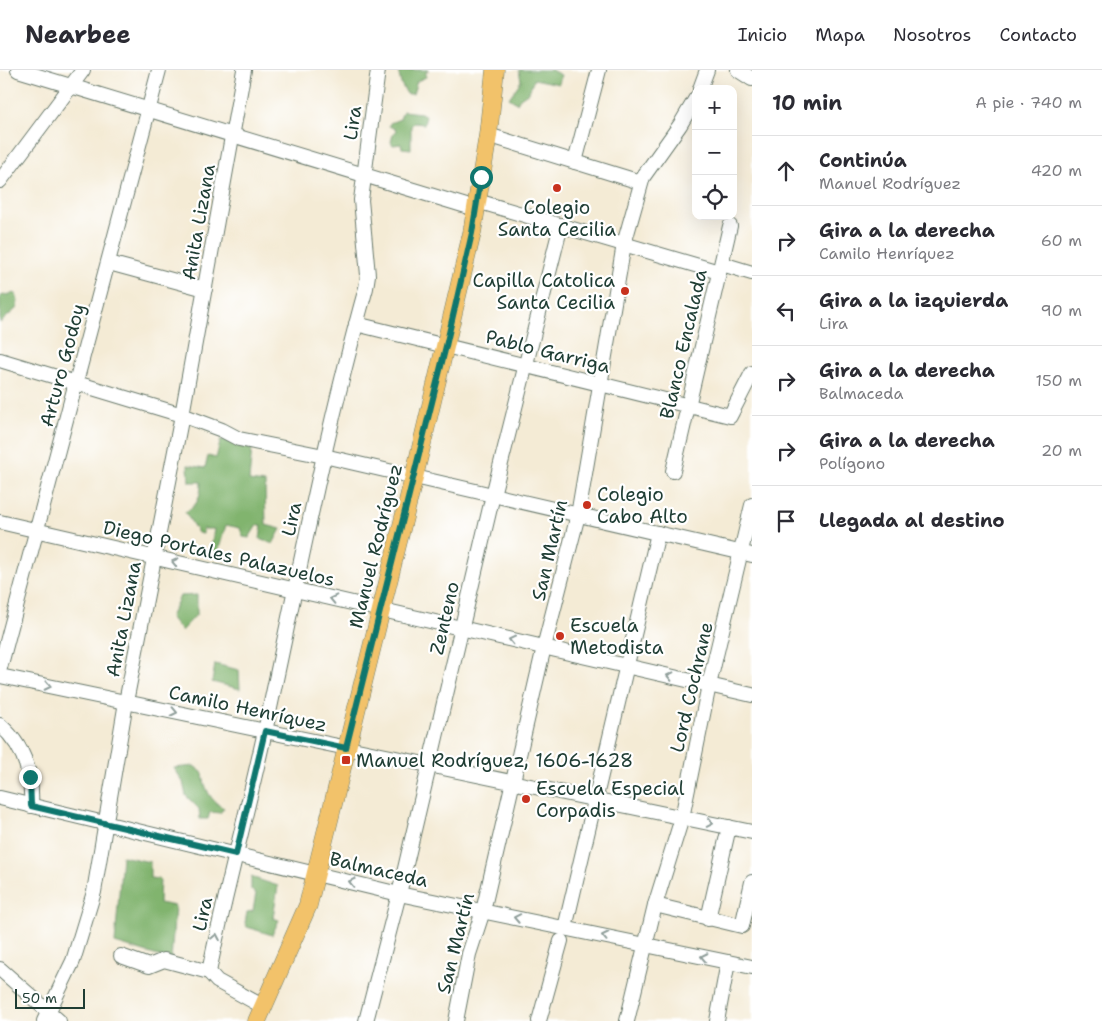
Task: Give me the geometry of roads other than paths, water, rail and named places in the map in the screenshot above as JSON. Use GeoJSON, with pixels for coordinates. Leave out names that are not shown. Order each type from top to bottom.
{"type":"FeatureCollection","features":[{"type":"Feature","properties":{"kind":"main road","name":"Manuel Rodríguez"},"geometry":{"type":"LineString","coordinates":[[259,1017],[299,930],[316,874],[446,346],[477,205],[488,135],[495,70]]}},
{"type":"Feature","properties":{"kind":"street"},"geometry":{"type":"LineString","coordinates":[[18,70],[149,108],[363,176],[561,225],[624,244],[720,268],[752,273]]}},
{"type":"Feature","properties":{"kind":"street"},"geometry":{"type":"LineString","coordinates":[[0,181],[83,70]]}},
{"type":"Feature","properties":{"kind":"street","name":"Arturo Godoy"},"geometry":{"type":"LineString","coordinates":[[0,668],[159,70]]}},
{"type":"Feature","properties":{"kind":"street","name":"Anita Lizana"},"geometry":{"type":"LineString","coordinates":[[51,1018],[88,915],[99,870],[105,823],[126,702],[182,416],[244,70]]}},
{"type":"Feature","properties":{"kind":"street","name":"Lira"},"geometry":{"type":"LineString","coordinates":[[209,972],[265,731],[324,456],[368,275],[361,218],[363,176],[378,70]]}},
{"type":"Feature","properties":{"kind":"street"},"geometry":{"type":"LineString","coordinates":[[575,162],[599,70]]}},
{"type":"Feature","properties":{"kind":"street"},"geometry":{"type":"LineString","coordinates":[[701,85],[707,70]]}},
{"type":"Feature","properties":{"kind":"street"},"geometry":{"type":"LineString","coordinates":[[738,70],[752,79]]}},
{"type":"Feature","properties":{"kind":"street","name":"San Martín"},"geometry":{"type":"LineString","coordinates":[[456,1021],[469,954],[483,911],[544,647],[578,515],[624,244],[640,182],[692,104]]}},
{"type":"Feature","properties":{"kind":"street"},"geometry":{"type":"LineString","coordinates":[[488,135],[640,182]]}},
{"type":"Feature","properties":{"kind":"street","name":"Zenteno"},"geometry":{"type":"LineString","coordinates":[[366,1021],[399,894],[460,628],[561,225]]}},
{"type":"Feature","properties":{"kind":"street","name":"Blanco Encalada"},"geometry":{"type":"LineString","coordinates":[[673,470],[730,226]]}},
{"type":"Feature","properties":{"kind":"street"},"geometry":{"type":"LineString","coordinates":[[109,263],[205,289]]}},
{"type":"Feature","properties":{"kind":"street","name":"Pablo Garriga"},"geometry":{"type":"LineString","coordinates":[[356,324],[730,416],[752,373]]}},
{"type":"Feature","properties":{"kind":"street"},"geometry":{"type":"LineString","coordinates":[[0,360],[182,416],[239,439],[324,456],[747,554]]}},
{"type":"Feature","properties":{"kind":"street","name":"Lord Cochrane"},"geometry":{"type":"LineString","coordinates":[[626,1021],[654,905],[682,818],[709,685],[747,554],[752,505]]}},
{"type":"Feature","properties":{"kind":"street","name":"Diego Portales Palazuelos"},"geometry":{"type":"LineString","coordinates":[[0,522],[752,695]]}},
{"type":"Feature","properties":{"kind":"street"},"geometry":{"type":"LineString","coordinates":[[539,1021],[563,934],[658,533]]}},
{"type":"Feature","properties":{"kind":"street","name":"Camilo Henríquez"},"geometry":{"type":"LineString","coordinates":[[0,676],[752,832]]}},
{"type":"Feature","properties":{"kind":"street"},"geometry":{"type":"LineString","coordinates":[[0,725],[13,739],[25,759],[31,786],[31,806]]}},
{"type":"Feature","properties":{"kind":"street","name":"Balmaceda"},"geometry":{"type":"LineString","coordinates":[[0,798],[399,894],[483,911],[563,934],[644,944],[752,967]]}},
{"type":"Feature","properties":{"kind":"street"},"geometry":{"type":"LineString","coordinates":[[708,919],[729,827]]}},
{"type":"Feature","properties":{"kind":"street"},"geometry":{"type":"LineString","coordinates":[[654,905],[742,926],[752,882]]}},
{"type":"Feature","properties":{"kind":"street"},"geometry":{"type":"LineString","coordinates":[[121,956],[148,966],[164,960],[209,972],[217,982],[259,1017]]}},
{"type":"Feature","properties":{"kind":"street"},"geometry":{"type":"LineString","coordinates":[[717,1021],[728,962]]}},
{"type":"Feature","properties":{"kind":"street"},"geometry":{"type":"LineString","coordinates":[[0,969],[51,1018]]}},
{"type":"Feature","properties":{"kind":"place","name":"Colegio Santa Cecilia"},"geometry":{"type":"Point","coordinates":[557,188]}},
{"type":"Feature","properties":{"kind":"place","name":"Capilla Catolica Santa Cecilia"},"geometry":{"type":"Point","coordinates":[625,291]}},
{"type":"Feature","properties":{"kind":"place","name":"Colegio Cabo Alto"},"geometry":{"type":"Point","coordinates":[587,505]}},
{"type":"Feature","properties":{"kind":"place","name":"Escuela Metodista"},"geometry":{"type":"Point","coordinates":[560,636]}},
{"type":"Feature","properties":{"kind":"place","name":"Manuel Rodríguez, 1606-1628"},"geometry":{"type":"Point","coordinates":[346,760]}},
{"type":"Feature","properties":{"kind":"place","name":"Escuela Especial Corpadis"},"geometry":{"type":"Point","coordinates":[526,799]}}]}
